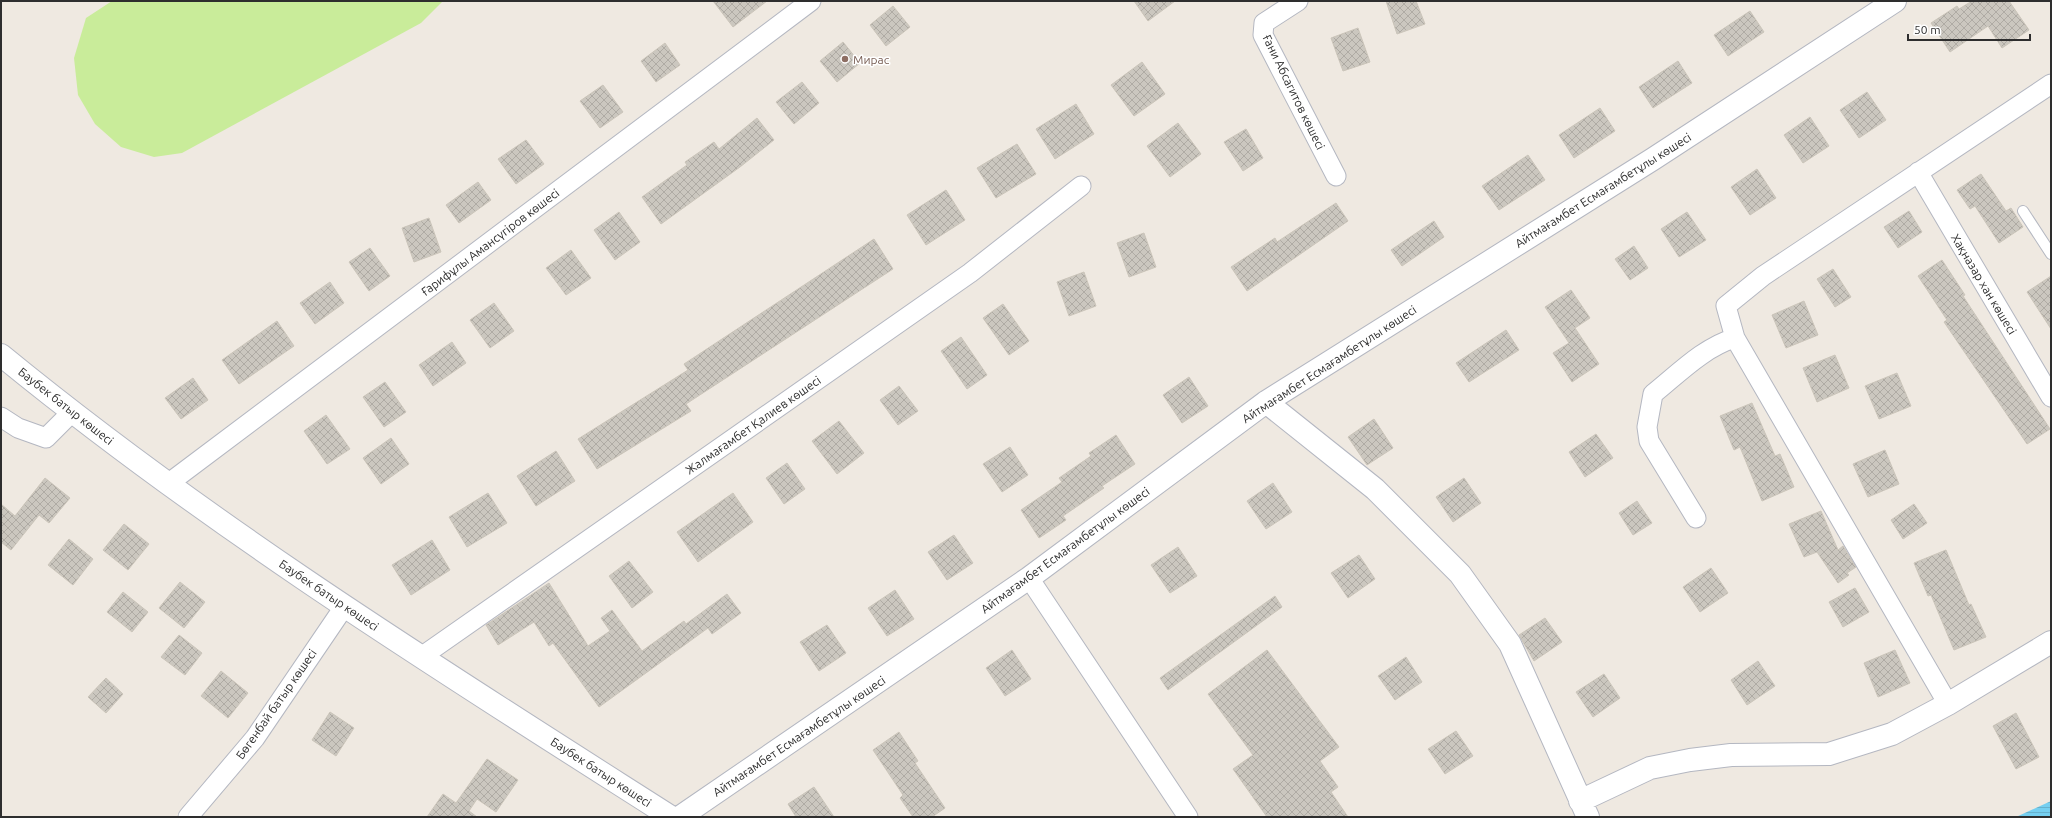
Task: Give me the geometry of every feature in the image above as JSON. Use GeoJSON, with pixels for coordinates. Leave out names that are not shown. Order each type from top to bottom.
{"type":"FeatureCollection","features":[{"type":"Feature","properties":{"kind":"street","name":"Ғарифұлы Амансүгіров көшесі"},"geometry":{"type":"LineString","coordinates":[[169,483],[811,1]]}},
{"type":"Feature","properties":{"kind":"street","name":"Ғани Абсагитов көшесі"},"geometry":{"type":"LineString","coordinates":[[1298,1],[1264,23],[1263,35],[1336,176]]}},
{"type":"Feature","properties":{"kind":"street","name":"Айтмағамбет Есмағамбетұлы көшесі"},"geometry":{"type":"LineString","coordinates":[[680,817],[1029,578],[1266,402],[1659,155],[1895,1]]}},
{"type":"Feature","properties":{"kind":"street"},"geometry":{"type":"LineString","coordinates":[[1948,704],[1736,338],[1726,306],[1763,276],[2051,84]]}},
{"type":"Feature","properties":{"kind":"street","name":"Хақназар хан көшесі"},"geometry":{"type":"LineString","coordinates":[[1918,172],[2051,397]]}},
{"type":"Feature","properties":{"kind":"street","name":"Жалмағамбет Қалиев көшесі"},"geometry":{"type":"LineString","coordinates":[[421,657],[970,273],[1081,186]]}},
{"type":"Feature","properties":{"kind":"street"},"geometry":{"type":"LineString","coordinates":[[1696,518],[1649,441],[1647,427],[1653,394],[1708,351],[1724,341],[1736,338]]}},
{"type":"Feature","properties":{"kind":"street","name":"Баубек батыр көшесі"},"geometry":{"type":"LineString","coordinates":[[1,355],[71,413],[233,531],[297,573],[344,607],[671,817]]}},
{"type":"Feature","properties":{"kind":"street"},"geometry":{"type":"LineString","coordinates":[[1266,402],[1375,489],[1460,574],[1510,644],[1584,809],[1650,768],[1690,760],[1731,755],[1829,754],[1892,734],[1948,704],[2051,642]]}},
{"type":"Feature","properties":{"kind":"street"},"geometry":{"type":"LineString","coordinates":[[1,417],[18,428],[46,438],[71,413]]}},
{"type":"Feature","properties":{"kind":"street"},"geometry":{"type":"LineString","coordinates":[[1029,578],[1188,817]]}},
{"type":"Feature","properties":{"kind":"street","name":"Бөгенбай батыр көшесі"},"geometry":{"type":"LineString","coordinates":[[188,817],[255,738],[344,607]]}},
{"type":"Feature","properties":{"kind":"lane"},"geometry":{"type":"LineString","coordinates":[[2023,211],[2051,254]]}},
{"type":"Feature","properties":{"kind":"green space"},"geometry":{"type":"Polygon","coordinates":[[[112,1],[443,1],[421,23],[182,153],[154,157],[121,147],[95,124],[78,95],[74,58],[86,18],[112,1]]]}},
{"type":"Feature","properties":{"kind":"water"},"geometry":{"type":"Polygon","coordinates":[[[2051,801],[2051,817],[2016,817],[2051,801]]]}},
{"type":"Feature","properties":{"kind":"building"},"geometry":{"type":"Polygon","coordinates":[[[713,1],[767,1],[733,27],[713,1]]]}},
{"type":"Feature","properties":{"kind":"building"},"geometry":{"type":"Polygon","coordinates":[[[1134,1],[1175,1],[1148,21],[1134,1]]]}},
{"type":"Feature","properties":{"kind":"building"},"geometry":{"type":"Polygon","coordinates":[[[1386,1],[1416,1],[1425,24],[1397,34],[1386,1]]]}},
{"type":"Feature","properties":{"kind":"building"},"geometry":{"type":"Polygon","coordinates":[[[1972,1],[2009,1],[2029,30],[2002,48],[1988,26],[1950,52],[1931,23],[1957,6],[1959,9],[1972,1]]]}},
{"type":"Feature","properties":{"kind":"building"},"geometry":{"type":"Polygon","coordinates":[[[893,6],[910,27],[886,46],[870,25],[893,6]]]}},
{"type":"Feature","properties":{"kind":"building"},"geometry":{"type":"Polygon","coordinates":[[[1750,11],[1764,32],[1728,56],[1714,35],[1750,11]]]}},
{"type":"Feature","properties":{"kind":"building"},"geometry":{"type":"Polygon","coordinates":[[[1358,28],[1370,62],[1343,71],[1331,38],[1358,28]]]}},
{"type":"Feature","properties":{"kind":"building"},"geometry":{"type":"Polygon","coordinates":[[[843,42],[860,63],[837,82],[820,61],[843,42]]]}},
{"type":"Feature","properties":{"kind":"building"},"geometry":{"type":"Polygon","coordinates":[[[665,43],[680,65],[656,82],[641,61],[665,43]]]}},
{"type":"Feature","properties":{"kind":"building"},"geometry":{"type":"Polygon","coordinates":[[[1678,61],[1692,83],[1653,108],[1639,87],[1678,61]]]}},
{"type":"Feature","properties":{"kind":"building"},"geometry":{"type":"Polygon","coordinates":[[[1142,62],[1165,94],[1134,116],[1111,85],[1142,62]]]}},
{"type":"Feature","properties":{"kind":"building"},"geometry":{"type":"Polygon","coordinates":[[[802,82],[819,103],[794,124],[776,102],[802,82]]]}},
{"type":"Feature","properties":{"kind":"building"},"geometry":{"type":"Polygon","coordinates":[[[603,85],[623,112],[600,128],[580,101],[603,85]]]}},
{"type":"Feature","properties":{"kind":"building"},"geometry":{"type":"Polygon","coordinates":[[[1867,92],[1886,120],[1859,138],[1840,110],[1867,92]]]}},
{"type":"Feature","properties":{"kind":"building"},"geometry":{"type":"Polygon","coordinates":[[[1076,104],[1094,134],[1055,159],[1036,129],[1076,104]]]}},
{"type":"Feature","properties":{"kind":"building"},"geometry":{"type":"Polygon","coordinates":[[[1600,108],[1615,131],[1574,158],[1559,135],[1600,108]]]}},
{"type":"Feature","properties":{"kind":"building"},"geometry":{"type":"Polygon","coordinates":[[[1810,117],[1829,146],[1803,163],[1784,135],[1810,117]]]}},
{"type":"Feature","properties":{"kind":"building"},"geometry":{"type":"Polygon","coordinates":[[[757,118],[774,140],[740,167],[661,224],[642,197],[687,165],[685,162],[714,142],[719,149],[757,118]]]}},
{"type":"Feature","properties":{"kind":"building"},"geometry":{"type":"Polygon","coordinates":[[[1178,123],[1201,154],[1170,177],[1147,146],[1178,123]]]}},
{"type":"Feature","properties":{"kind":"building"},"geometry":{"type":"Polygon","coordinates":[[[1246,129],[1263,158],[1243,171],[1224,142],[1246,129]]]}},
{"type":"Feature","properties":{"kind":"building"},"geometry":{"type":"Polygon","coordinates":[[[526,140],[544,164],[516,184],[498,159],[526,140]]]}},
{"type":"Feature","properties":{"kind":"building"},"geometry":{"type":"Polygon","coordinates":[[[1017,144],[1036,174],[996,198],[977,168],[1017,144]]]}},
{"type":"Feature","properties":{"kind":"building"},"geometry":{"type":"Polygon","coordinates":[[[1528,155],[1545,180],[1499,210],[1482,186],[1528,155]]]}},
{"type":"Feature","properties":{"kind":"building"},"geometry":{"type":"Polygon","coordinates":[[[1757,169],[1776,198],[1750,215],[1731,187],[1757,169]]]}},
{"type":"Feature","properties":{"kind":"building"},"geometry":{"type":"Polygon","coordinates":[[[1981,174],[2006,211],[2011,208],[2023,227],[1999,243],[1975,206],[1970,209],[1957,190],[1981,174]]]}},
{"type":"Feature","properties":{"kind":"building"},"geometry":{"type":"Polygon","coordinates":[[[478,182],[491,200],[459,223],[446,205],[478,182]]]}},
{"type":"Feature","properties":{"kind":"building"},"geometry":{"type":"Polygon","coordinates":[[[946,190],[965,220],[926,245],[907,215],[946,190]]]}},
{"type":"Feature","properties":{"kind":"building"},"geometry":{"type":"Polygon","coordinates":[[[1336,203],[1348,221],[1247,291],[1231,267],[1275,238],[1277,242],[1336,203]]]}},
{"type":"Feature","properties":{"kind":"building"},"geometry":{"type":"Polygon","coordinates":[[[1909,211],[1922,232],[1898,248],[1884,227],[1909,211]]]}},
{"type":"Feature","properties":{"kind":"building"},"geometry":{"type":"Polygon","coordinates":[[[619,212],[640,242],[615,260],[594,230],[619,212]]]}},
{"type":"Feature","properties":{"kind":"building"},"geometry":{"type":"Polygon","coordinates":[[[1687,212],[1706,240],[1679,257],[1661,229],[1687,212]]]}},
{"type":"Feature","properties":{"kind":"building"},"geometry":{"type":"Polygon","coordinates":[[[429,218],[441,252],[414,262],[402,228],[429,218]]]}},
{"type":"Feature","properties":{"kind":"building"},"geometry":{"type":"Polygon","coordinates":[[[1434,221],[1444,237],[1402,266],[1391,250],[1434,221]]]}},
{"type":"Feature","properties":{"kind":"building"},"geometry":{"type":"Polygon","coordinates":[[[1144,233],[1156,267],[1129,277],[1117,243],[1144,233]]]}},
{"type":"Feature","properties":{"kind":"building"},"geometry":{"type":"Polygon","coordinates":[[[874,239],[893,269],[686,404],[691,411],[597,469],[578,439],[688,370],[684,364],[874,239]]]}},
{"type":"Feature","properties":{"kind":"building"},"geometry":{"type":"Polygon","coordinates":[[[1634,246],[1648,268],[1630,280],[1615,259],[1634,246]]]}},
{"type":"Feature","properties":{"kind":"building"},"geometry":{"type":"Polygon","coordinates":[[[370,248],[390,276],[369,291],[349,262],[370,248]]]}},
{"type":"Feature","properties":{"kind":"building"},"geometry":{"type":"Polygon","coordinates":[[[571,250],[591,278],[566,295],[546,268],[571,250]]]}},
{"type":"Feature","properties":{"kind":"building"},"geometry":{"type":"Polygon","coordinates":[[[1942,260],[1965,295],[1963,296],[2050,429],[2027,444],[1944,322],[1947,320],[1918,276],[1942,260]]]}},
{"type":"Feature","properties":{"kind":"building"},"geometry":{"type":"Polygon","coordinates":[[[1833,269],[1851,297],[1835,307],[1817,279],[1833,269]]]}},
{"type":"Feature","properties":{"kind":"building"},"geometry":{"type":"Polygon","coordinates":[[[1084,272],[1096,306],[1069,316],[1057,282],[1084,272]]]}},
{"type":"Feature","properties":{"kind":"building"},"geometry":{"type":"Polygon","coordinates":[[[2051,276],[2051,329],[2027,292],[2051,276]]]}},
{"type":"Feature","properties":{"kind":"building"},"geometry":{"type":"Polygon","coordinates":[[[330,282],[344,303],[315,324],[300,303],[330,282]]]}},
{"type":"Feature","properties":{"kind":"building"},"geometry":{"type":"Polygon","coordinates":[[[1571,290],[1590,318],[1575,328],[1599,364],[1572,382],[1553,353],[1569,343],[1545,307],[1571,290]]]}},
{"type":"Feature","properties":{"kind":"building"},"geometry":{"type":"Polygon","coordinates":[[[1804,301],[1818,335],[1786,348],[1772,315],[1804,301]]]}},
{"type":"Feature","properties":{"kind":"building"},"geometry":{"type":"Polygon","coordinates":[[[494,303],[514,331],[490,348],[470,320],[494,303]]]}},
{"type":"Feature","properties":{"kind":"building"},"geometry":{"type":"Polygon","coordinates":[[[1003,304],[1029,341],[1009,355],[983,318],[1003,304]]]}},
{"type":"Feature","properties":{"kind":"building"},"geometry":{"type":"Polygon","coordinates":[[[277,321],[294,346],[239,384],[222,360],[277,321]]]}},
{"type":"Feature","properties":{"kind":"building"},"geometry":{"type":"Polygon","coordinates":[[[1506,330],[1519,350],[1469,382],[1456,363],[1506,330]]]}},
{"type":"Feature","properties":{"kind":"building"},"geometry":{"type":"Polygon","coordinates":[[[961,337],[987,375],[967,389],[941,351],[961,337]]]}},
{"type":"Feature","properties":{"kind":"building"},"geometry":{"type":"Polygon","coordinates":[[[452,342],[466,363],[433,386],[419,365],[452,342]]]}},
{"type":"Feature","properties":{"kind":"building"},"geometry":{"type":"Polygon","coordinates":[[[1835,355],[1849,388],[1817,402],[1803,368],[1835,355]]]}},
{"type":"Feature","properties":{"kind":"building"},"geometry":{"type":"Polygon","coordinates":[[[1897,373],[1911,406],[1879,419],[1865,386],[1897,373]]]}},
{"type":"Feature","properties":{"kind":"building"},"geometry":{"type":"Polygon","coordinates":[[[1189,377],[1208,406],[1182,423],[1163,395],[1189,377]]]}},
{"type":"Feature","properties":{"kind":"building"},"geometry":{"type":"Polygon","coordinates":[[[193,378],[208,400],[181,419],[165,398],[193,378]]]}},
{"type":"Feature","properties":{"kind":"building"},"geometry":{"type":"Polygon","coordinates":[[[385,382],[406,412],[384,427],[363,397],[385,382]]]}},
{"type":"Feature","properties":{"kind":"building"},"geometry":{"type":"Polygon","coordinates":[[[899,386],[918,411],[898,425],[880,400],[899,386]]]}},
{"type":"Feature","properties":{"kind":"building"},"geometry":{"type":"Polygon","coordinates":[[[1752,403],[1775,456],[1780,454],[1794,487],[1762,501],[1740,447],[1734,450],[1720,416],[1752,403]]]}},
{"type":"Feature","properties":{"kind":"building"},"geometry":{"type":"Polygon","coordinates":[[[326,415],[350,449],[327,464],[304,431],[326,415]]]}},
{"type":"Feature","properties":{"kind":"building"},"geometry":{"type":"Polygon","coordinates":[[[1374,419],[1393,448],[1367,465],[1348,437],[1374,419]]]}},
{"type":"Feature","properties":{"kind":"building"},"geometry":{"type":"Polygon","coordinates":[[[839,421],[864,453],[837,474],[812,441],[839,421]]]}},
{"type":"Feature","properties":{"kind":"building"},"geometry":{"type":"Polygon","coordinates":[[[1596,434],[1613,458],[1585,477],[1569,452],[1596,434]]]}},
{"type":"Feature","properties":{"kind":"building"},"geometry":{"type":"Polygon","coordinates":[[[1116,435],[1135,464],[1102,486],[1104,488],[1063,516],[1066,520],[1039,538],[1021,510],[1062,482],[1059,478],[1091,456],[1089,453],[1116,435]]]}},
{"type":"Feature","properties":{"kind":"building"},"geometry":{"type":"Polygon","coordinates":[[[391,438],[409,464],[381,484],[363,458],[391,438]]]}},
{"type":"Feature","properties":{"kind":"building"},"geometry":{"type":"Polygon","coordinates":[[[1010,447],[1028,475],[1002,492],[983,464],[1010,447]]]}},
{"type":"Feature","properties":{"kind":"building"},"geometry":{"type":"Polygon","coordinates":[[[1885,450],[1899,484],[1868,497],[1853,464],[1885,450]]]}},
{"type":"Feature","properties":{"kind":"building"},"geometry":{"type":"Polygon","coordinates":[[[556,451],[575,481],[536,506],[517,476],[556,451]]]}},
{"type":"Feature","properties":{"kind":"building"},"geometry":{"type":"Polygon","coordinates":[[[787,463],[805,489],[784,504],[766,478],[787,463]]]}},
{"type":"Feature","properties":{"kind":"building"},"geometry":{"type":"Polygon","coordinates":[[[45,478],[70,498],[49,523],[39,515],[11,550],[1,542],[1,504],[15,516],[45,478]]]}},
{"type":"Feature","properties":{"kind":"building"},"geometry":{"type":"Polygon","coordinates":[[[1464,478],[1481,503],[1453,522],[1436,497],[1464,478]]]}},
{"type":"Feature","properties":{"kind":"building"},"geometry":{"type":"Polygon","coordinates":[[[1273,483],[1292,512],[1266,529],[1247,501],[1273,483]]]}},
{"type":"Feature","properties":{"kind":"building"},"geometry":{"type":"Polygon","coordinates":[[[488,493],[507,523],[467,547],[449,517],[488,493]]]}},
{"type":"Feature","properties":{"kind":"building"},"geometry":{"type":"Polygon","coordinates":[[[733,493],[753,522],[698,562],[677,532],[733,493]]]}},
{"type":"Feature","properties":{"kind":"building"},"geometry":{"type":"Polygon","coordinates":[[[1637,501],[1652,523],[1633,535],[1619,513],[1637,501]]]}},
{"type":"Feature","properties":{"kind":"building"},"geometry":{"type":"Polygon","coordinates":[[[1914,504],[1927,523],[1903,539],[1891,520],[1914,504]]]}},
{"type":"Feature","properties":{"kind":"building"},"geometry":{"type":"Polygon","coordinates":[[[1821,511],[1838,550],[1843,546],[1856,567],[1847,573],[1849,575],[1838,583],[1817,552],[1804,557],[1789,524],[1821,511]]]}},
{"type":"Feature","properties":{"kind":"building"},"geometry":{"type":"Polygon","coordinates":[[[124,524],[149,544],[128,570],[103,550],[124,524]]]}},
{"type":"Feature","properties":{"kind":"building"},"geometry":{"type":"Polygon","coordinates":[[[954,535],[973,563],[947,580],[928,552],[954,535]]]}},
{"type":"Feature","properties":{"kind":"building"},"geometry":{"type":"Polygon","coordinates":[[[69,539],[93,559],[73,585],[48,565],[69,539]]]}},
{"type":"Feature","properties":{"kind":"building"},"geometry":{"type":"Polygon","coordinates":[[[432,540],[450,570],[411,595],[392,565],[432,540]]]}},
{"type":"Feature","properties":{"kind":"building"},"geometry":{"type":"Polygon","coordinates":[[[1178,547],[1197,576],[1170,593],[1151,565],[1178,547]]]}},
{"type":"Feature","properties":{"kind":"building"},"geometry":{"type":"Polygon","coordinates":[[[1946,550],[1969,605],[1971,604],[1986,637],[1954,650],[1931,595],[1928,596],[1914,563],[1946,550]]]}},
{"type":"Feature","properties":{"kind":"building"},"geometry":{"type":"Polygon","coordinates":[[[1359,555],[1375,579],[1348,598],[1331,573],[1359,555]]]}},
{"type":"Feature","properties":{"kind":"building"},"geometry":{"type":"Polygon","coordinates":[[[629,561],[653,592],[632,608],[609,576],[629,561]]]}},
{"type":"Feature","properties":{"kind":"building"},"geometry":{"type":"Polygon","coordinates":[[[1711,568],[1728,593],[1700,612],[1683,587],[1711,568]]]}},
{"type":"Feature","properties":{"kind":"building"},"geometry":{"type":"Polygon","coordinates":[[[180,582],[205,602],[184,628],[159,608],[180,582]]]}},
{"type":"Feature","properties":{"kind":"building"},"geometry":{"type":"Polygon","coordinates":[[[549,583],[588,646],[610,631],[601,618],[612,610],[642,651],[684,621],[686,624],[727,594],[741,613],[712,634],[708,628],[599,707],[553,643],[549,646],[534,622],[498,645],[486,625],[549,583]]]}},
{"type":"Feature","properties":{"kind":"building"},"geometry":{"type":"Polygon","coordinates":[[[1855,588],[1869,612],[1843,627],[1829,602],[1855,588]]]}},
{"type":"Feature","properties":{"kind":"building"},"geometry":{"type":"Polygon","coordinates":[[[895,590],[914,619],[887,636],[868,608],[895,590]]]}},
{"type":"Feature","properties":{"kind":"building"},"geometry":{"type":"Polygon","coordinates":[[[123,592],[148,612],[132,632],[107,612],[123,592]]]}},
{"type":"Feature","properties":{"kind":"building"},"geometry":{"type":"Polygon","coordinates":[[[1275,596],[1282,607],[1168,690],[1160,678],[1275,596]]]}},
{"type":"Feature","properties":{"kind":"building"},"geometry":{"type":"Polygon","coordinates":[[[1545,618],[1562,642],[1534,661],[1519,635],[1545,618]]]}},
{"type":"Feature","properties":{"kind":"building"},"geometry":{"type":"Polygon","coordinates":[[[827,625],[846,653],[819,671],[800,642],[827,625]]]}},
{"type":"Feature","properties":{"kind":"building"},"geometry":{"type":"Polygon","coordinates":[[[179,635],[202,653],[185,675],[161,657],[179,635]]]}},
{"type":"Feature","properties":{"kind":"building"},"geometry":{"type":"Polygon","coordinates":[[[1012,650],[1031,679],[1005,696],[986,668],[1012,650]]]}},
{"type":"Feature","properties":{"kind":"building"},"geometry":{"type":"Polygon","coordinates":[[[1267,650],[1339,747],[1320,761],[1338,787],[1331,792],[1348,817],[1267,817],[1233,769],[1253,755],[1208,694],[1267,650]]]}},
{"type":"Feature","properties":{"kind":"building"},"geometry":{"type":"Polygon","coordinates":[[[1895,650],[1910,683],[1878,697],[1864,663],[1895,650]]]}},
{"type":"Feature","properties":{"kind":"building"},"geometry":{"type":"Polygon","coordinates":[[[1406,657],[1422,682],[1395,700],[1378,676],[1406,657]]]}},
{"type":"Feature","properties":{"kind":"building"},"geometry":{"type":"Polygon","coordinates":[[[1758,661],[1775,686],[1747,705],[1731,680],[1758,661]]]}},
{"type":"Feature","properties":{"kind":"building"},"geometry":{"type":"Polygon","coordinates":[[[221,671],[248,693],[228,718],[201,696],[221,671]]]}},
{"type":"Feature","properties":{"kind":"building"},"geometry":{"type":"Polygon","coordinates":[[[1604,674],[1620,698],[1593,717],[1576,692],[1604,674]]]}},
{"type":"Feature","properties":{"kind":"building"},"geometry":{"type":"Polygon","coordinates":[[[106,678],[123,694],[106,713],[88,697],[106,678]]]}},
{"type":"Feature","properties":{"kind":"building"},"geometry":{"type":"Polygon","coordinates":[[[330,712],[354,728],[336,756],[312,740],[330,712]]]}},
{"type":"Feature","properties":{"kind":"building"},"geometry":{"type":"Polygon","coordinates":[[[2016,713],[2039,757],[2016,769],[1993,726],[2016,713]]]}},
{"type":"Feature","properties":{"kind":"building"},"geometry":{"type":"Polygon","coordinates":[[[1456,731],[1473,756],[1445,774],[1428,749],[1456,731]]]}},
{"type":"Feature","properties":{"kind":"building"},"geometry":{"type":"Polygon","coordinates":[[[899,732],[918,761],[915,763],[945,808],[932,817],[913,817],[900,798],[903,795],[873,750],[899,732]]]}},
{"type":"Feature","properties":{"kind":"building"},"geometry":{"type":"Polygon","coordinates":[[[487,759],[518,780],[496,812],[477,799],[469,811],[477,817],[427,817],[443,794],[456,803],[487,759]]]}},
{"type":"Feature","properties":{"kind":"building"},"geometry":{"type":"Polygon","coordinates":[[[814,787],[834,817],[796,817],[788,804],[814,787]]]}},
{"type":"Feature","properties":{"kind":"place","name":"Мирас"},"geometry":{"type":"Point","coordinates":[845,59]}}]}
